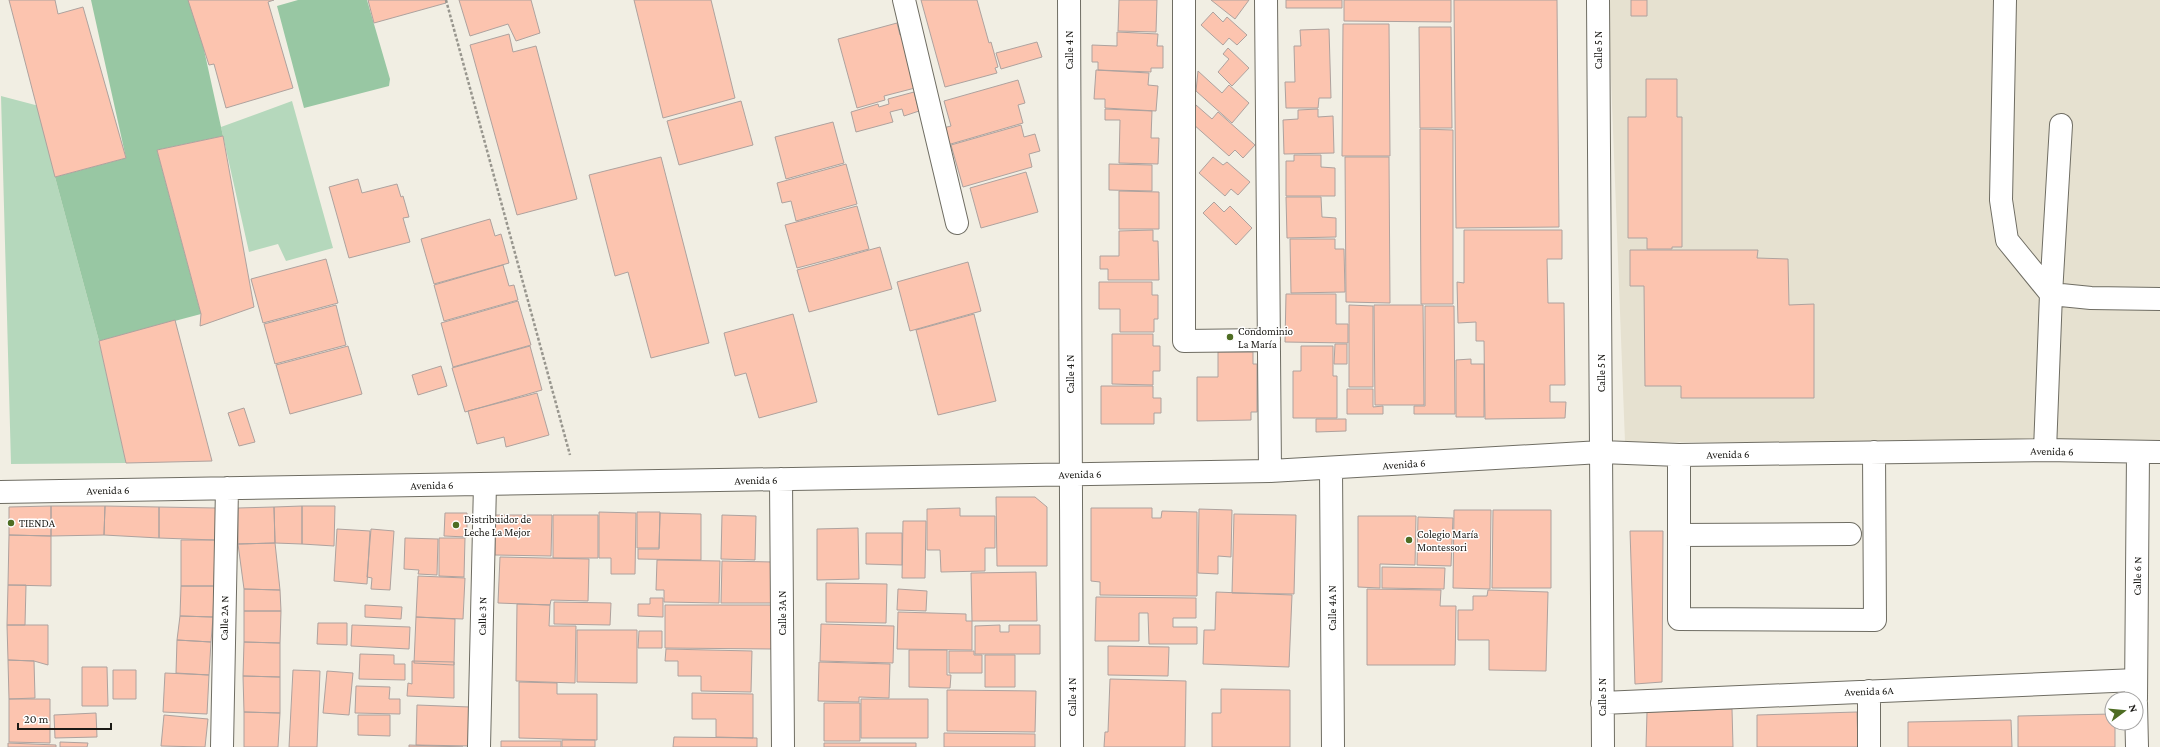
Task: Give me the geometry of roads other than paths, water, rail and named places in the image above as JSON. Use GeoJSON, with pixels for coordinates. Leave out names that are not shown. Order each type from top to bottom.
{"type":"FeatureCollection","features":[{"type":"Feature","properties":{"kind":"street"},"geometry":{"type":"LineString","coordinates":[[904,0],[957,223]]}},
{"type":"Feature","properties":{"kind":"street","name":"Calle 4 N"},"geometry":{"type":"LineString","coordinates":[[1069,0],[1072,747]]}},
{"type":"Feature","properties":{"kind":"street"},"geometry":{"type":"LineString","coordinates":[[1184,0],[1184,341],[1269,340]]}},
{"type":"Feature","properties":{"kind":"street"},"geometry":{"type":"LineString","coordinates":[[1266,0],[1270,471]]}},
{"type":"Feature","properties":{"kind":"street","name":"Calle 5 N"},"geometry":{"type":"LineString","coordinates":[[1598,0],[1603,747]]}},
{"type":"Feature","properties":{"kind":"street"},"geometry":{"type":"LineString","coordinates":[[2005,0],[2001,200],[2007,240],[2051,294],[2091,298],[2160,299]]}},
{"type":"Feature","properties":{"kind":"street"},"geometry":{"type":"LineString","coordinates":[[2045,450],[2051,294],[2061,125]]}},
{"type":"Feature","properties":{"kind":"street","name":"Avenida 6"},"geometry":{"type":"LineString","coordinates":[[0,492],[1270,471],[1331,469],[1601,452],[1679,455],[2045,450],[2138,453],[2160,452]]}},
{"type":"Feature","properties":{"kind":"street"},"geometry":{"type":"LineString","coordinates":[[1679,455],[1679,619],[1875,620],[1874,452]]}},
{"type":"Feature","properties":{"kind":"street","name":"Calle 6 N"},"geometry":{"type":"LineString","coordinates":[[2136,690],[2138,453]]}},
{"type":"Feature","properties":{"kind":"street","name":"Calle 4A N"},"geometry":{"type":"LineString","coordinates":[[1331,469],[1333,747]]}},
{"type":"Feature","properties":{"kind":"street","name":"Calle 3A N"},"geometry":{"type":"LineString","coordinates":[[781,480],[783,747]]}},
{"type":"Feature","properties":{"kind":"street","name":"Calle 3 N"},"geometry":{"type":"LineString","coordinates":[[479,747],[485,484]]}},
{"type":"Feature","properties":{"kind":"street","name":"Calle 2A N"},"geometry":{"type":"LineString","coordinates":[[222,747],[227,488]]}},
{"type":"Feature","properties":{"kind":"street"},"geometry":{"type":"LineString","coordinates":[[1679,535],[1850,534]]}},
{"type":"Feature","properties":{"kind":"street","name":"Avenida 6A"},"geometry":{"type":"LineString","coordinates":[[1602,703],[1868,692],[2136,690]]}},
{"type":"Feature","properties":{"kind":"street"},"geometry":{"type":"LineString","coordinates":[[1868,692],[1869,747]]}},
{"type":"Feature","properties":{"kind":"street"},"geometry":{"type":"LineString","coordinates":[[2136,731],[2136,747]]}},
{"type":"Feature","properties":{"kind":"place","name":"Condominio La María"},"geometry":{"type":"Point","coordinates":[1230,337]}},
{"type":"Feature","properties":{"kind":"place","name":"TIENDA"},"geometry":{"type":"Point","coordinates":[11,523]}},
{"type":"Feature","properties":{"kind":"place","name":"Distribuidor de Leche La Mejor"},"geometry":{"type":"Point","coordinates":[456,525]}},
{"type":"Feature","properties":{"kind":"place","name":"Colegio María Montessori"},"geometry":{"type":"Point","coordinates":[1409,540]}}]}
